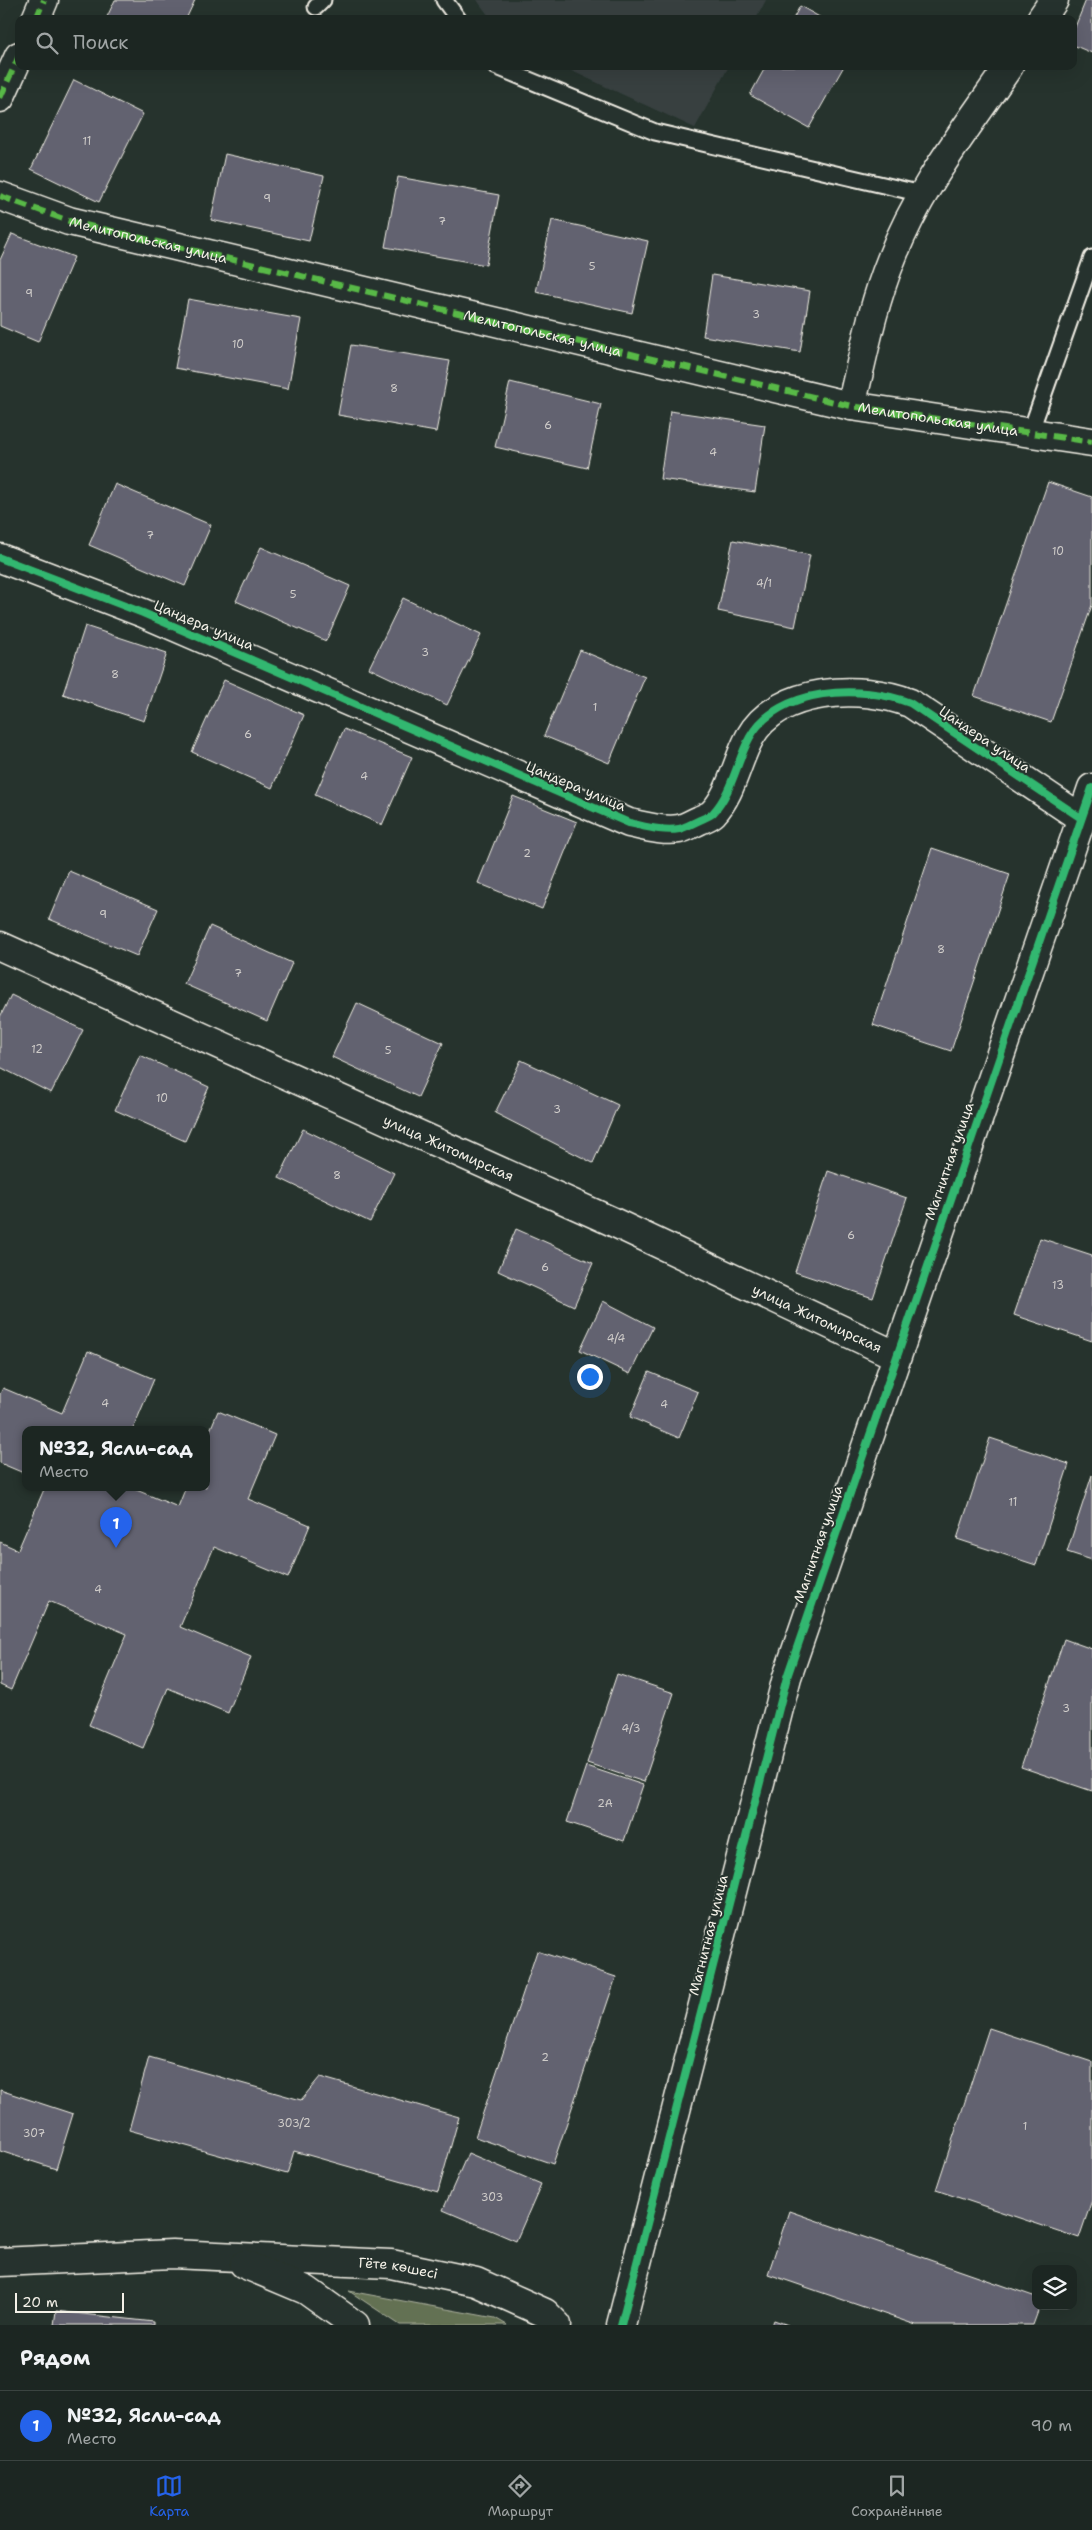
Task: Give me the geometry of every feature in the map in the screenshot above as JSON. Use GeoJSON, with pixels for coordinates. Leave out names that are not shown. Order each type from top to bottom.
{"type":"FeatureCollection","features":[{"type":"Feature","properties":{"kind":"street"},"geometry":{"type":"LineString","coordinates":[[38,15],[44,0]]}},
{"type":"Feature","properties":{"kind":"street"},"geometry":{"type":"LineString","coordinates":[[1044,15],[1054,0]]}},
{"type":"Feature","properties":{"kind":"street"},"geometry":{"type":"LineString","coordinates":[[0,98],[15,65]]}},
{"type":"Feature","properties":{"kind":"street"},"geometry":{"type":"LineString","coordinates":[[851,406],[872,320],[891,259],[922,194],[1006,70]]}},
{"type":"Feature","properties":{"kind":"street","name":"Мелитопольская улица"},"geometry":{"type":"LineString","coordinates":[[0,196],[69,220],[851,406],[1092,442]]}},
{"type":"Feature","properties":{"kind":"street","name":"Цандера улица"},"geometry":{"type":"LineString","coordinates":[[0,558],[143,612],[629,823],[679,829],[713,814],[724,796],[748,739],[766,717],[780,708],[816,696],[833,693],[864,692],[894,696],[910,703],[1081,818]]}},
{"type":"Feature","properties":{"kind":"street","name":"Магнитная улица"},"geometry":{"type":"LineString","coordinates":[[622,2325],[786,1677],[895,1355],[1092,788]]}},
{"type":"Feature","properties":{"kind":"street","name":"улица Житомирская"},"geometry":{"type":"LineString","coordinates":[[0,946],[611,1221],[895,1355]]}},
{"type":"Feature","properties":{"kind":"street","name":"Гёте көшесі"},"geometry":{"type":"LineString","coordinates":[[0,2262],[172,2254],[392,2264],[476,2282],[545,2313],[557,2325]]}},
{"type":"Feature","properties":{"kind":"street","name":"Гёте көшесі"},"geometry":{"type":"LineString","coordinates":[[226,2257],[306,2290],[355,2325]]}},
{"type":"Feature","properties":{"kind":"lane"},"geometry":{"type":"LineString","coordinates":[[444,0],[455,15]]}},
{"type":"Feature","properties":{"kind":"lane"},"geometry":{"type":"LineString","coordinates":[[505,70],[655,132],[922,194]]}},
{"type":"Feature","properties":{"kind":"lane"},"geometry":{"type":"LineString","coordinates":[[1030,432],[1092,258]]}},
{"type":"Feature","properties":{"kind":"shaded area"},"geometry":{"type":"Polygon","coordinates":[[[477,0],[766,0],[758,15],[488,15],[477,0]]]}},
{"type":"Feature","properties":{"kind":"shaded area"},"geometry":{"type":"Polygon","coordinates":[[[570,70],[727,70],[695,128],[570,70]]]}},
{"type":"Feature","properties":{"kind":"green space"},"geometry":{"type":"Polygon","coordinates":[[[349,2291],[495,2318],[507,2325],[400,2325],[349,2291]]]}},
{"type":"Feature","properties":{"kind":"building"},"geometry":{"type":"Polygon","coordinates":[[[115,0],[195,0],[188,15],[108,15],[115,0]]]}},
{"type":"Feature","properties":{"kind":"building"},"geometry":{"type":"Polygon","coordinates":[[[1086,0],[1092,0],[1092,53],[1077,47],[1077,22],[1086,0]]]}},
{"type":"Feature","properties":{"kind":"building"},"geometry":{"type":"Polygon","coordinates":[[[800,6],[816,15],[795,15],[800,6]]]}},
{"type":"Feature","properties":{"kind":"building"},"geometry":{"type":"Polygon","coordinates":[[[764,70],[842,70],[809,128],[750,95],[764,70]]]}},
{"type":"Feature","properties":{"kind":"building"},"geometry":{"type":"Polygon","coordinates":[[[74,80],[143,114],[99,202],[31,169],[74,80]]]}},
{"type":"Feature","properties":{"kind":"building"},"geometry":{"type":"Polygon","coordinates":[[[225,154],[324,176],[309,241],[211,220],[225,154]]]}},
{"type":"Feature","properties":{"kind":"building"},"geometry":{"type":"Polygon","coordinates":[[[398,177],[499,195],[486,265],[385,247],[398,177]]]}},
{"type":"Feature","properties":{"kind":"building"},"geometry":{"type":"Polygon","coordinates":[[[552,220],[648,241],[632,313],[536,292],[552,220]]]}},
{"type":"Feature","properties":{"kind":"building"},"geometry":{"type":"Polygon","coordinates":[[[12,234],[74,257],[38,342],[0,326],[0,260],[12,234]]]}},
{"type":"Feature","properties":{"kind":"building"},"geometry":{"type":"Polygon","coordinates":[[[712,275],[810,291],[800,352],[703,336],[712,275]]]}},
{"type":"Feature","properties":{"kind":"building"},"geometry":{"type":"Polygon","coordinates":[[[188,299],[301,319],[288,389],[175,368],[188,299]]]}},
{"type":"Feature","properties":{"kind":"building"},"geometry":{"type":"Polygon","coordinates":[[[351,345],[450,361],[436,432],[338,415],[351,345]]]}},
{"type":"Feature","properties":{"kind":"building"},"geometry":{"type":"Polygon","coordinates":[[[510,382],[601,404],[587,468],[495,447],[510,382]]]}},
{"type":"Feature","properties":{"kind":"building"},"geometry":{"type":"Polygon","coordinates":[[[670,411],[765,425],[755,492],[660,479],[670,411]]]}},
{"type":"Feature","properties":{"kind":"building"},"geometry":{"type":"Polygon","coordinates":[[[1048,482],[1092,497],[1092,605],[1051,722],[974,696],[1048,482]]]}},
{"type":"Feature","properties":{"kind":"building"},"geometry":{"type":"Polygon","coordinates":[[[115,484],[211,525],[185,586],[89,545],[115,484]]]}},
{"type":"Feature","properties":{"kind":"building"},"geometry":{"type":"Polygon","coordinates":[[[733,540],[810,555],[795,627],[718,611],[733,540]]]}},
{"type":"Feature","properties":{"kind":"building"},"geometry":{"type":"Polygon","coordinates":[[[261,547],[350,586],[326,641],[236,601],[261,547]]]}},
{"type":"Feature","properties":{"kind":"building"},"geometry":{"type":"Polygon","coordinates":[[[403,598],[481,635],[447,705],[369,668],[403,598]]]}},
{"type":"Feature","properties":{"kind":"building"},"geometry":{"type":"Polygon","coordinates":[[[85,626],[167,653],[144,721],[63,694],[85,626]]]}},
{"type":"Feature","properties":{"kind":"building"},"geometry":{"type":"Polygon","coordinates":[[[580,650],[645,677],[609,763],[544,736],[580,650]]]}},
{"type":"Feature","properties":{"kind":"building"},"geometry":{"type":"Polygon","coordinates":[[[224,680],[304,715],[272,788],[192,752],[224,680]]]}},
{"type":"Feature","properties":{"kind":"building"},"geometry":{"type":"Polygon","coordinates":[[[344,729],[412,757],[382,825],[315,795],[344,729]]]}},
{"type":"Feature","properties":{"kind":"building"},"geometry":{"type":"Polygon","coordinates":[[[513,796],[577,822],[542,909],[478,883],[513,796]]]}},
{"type":"Feature","properties":{"kind":"building"},"geometry":{"type":"Polygon","coordinates":[[[932,848],[1010,874],[951,1051],[873,1025],[932,848]]]}},
{"type":"Feature","properties":{"kind":"building"},"geometry":{"type":"Polygon","coordinates":[[[69,871],[158,909],[137,956],[49,919],[69,871]]]}},
{"type":"Feature","properties":{"kind":"building"},"geometry":{"type":"Polygon","coordinates":[[[210,926],[292,963],[267,1021],[184,984],[210,926]]]}},
{"type":"Feature","properties":{"kind":"building"},"geometry":{"type":"Polygon","coordinates":[[[11,995],[83,1030],[51,1093],[0,1067],[0,1017],[11,995]]]}},
{"type":"Feature","properties":{"kind":"building"},"geometry":{"type":"Polygon","coordinates":[[[357,1003],[443,1043],[418,1097],[332,1057],[357,1003]]]}},
{"type":"Feature","properties":{"kind":"building"},"geometry":{"type":"Polygon","coordinates":[[[140,1055],[209,1087],[185,1141],[115,1110],[140,1055]]]}},
{"type":"Feature","properties":{"kind":"building"},"geometry":{"type":"Polygon","coordinates":[[[521,1060],[618,1105],[593,1163],[495,1113],[521,1060]]]}},
{"type":"Feature","properties":{"kind":"building"},"geometry":{"type":"Polygon","coordinates":[[[303,1129],[394,1173],[370,1222],[279,1178],[303,1129]]]}},
{"type":"Feature","properties":{"kind":"building"},"geometry":{"type":"Polygon","coordinates":[[[828,1171],[907,1198],[873,1298],[795,1272],[828,1171]]]}},
{"type":"Feature","properties":{"kind":"building"},"geometry":{"type":"Polygon","coordinates":[[[516,1229],[593,1263],[574,1306],[498,1271],[516,1229]]]}},
{"type":"Feature","properties":{"kind":"building"},"geometry":{"type":"Polygon","coordinates":[[[1040,1238],[1092,1255],[1092,1341],[1014,1315],[1040,1238]]]}},
{"type":"Feature","properties":{"kind":"building"},"geometry":{"type":"Polygon","coordinates":[[[603,1301],[653,1327],[630,1374],[580,1350],[603,1301]]]}},
{"type":"Feature","properties":{"kind":"building"},"geometry":{"type":"Polygon","coordinates":[[[88,1351],[154,1379],[134,1426],[22,1426],[22,1472],[0,1463],[0,1394],[3,1388],[62,1413],[88,1351]]]}},
{"type":"Feature","properties":{"kind":"building"},"geometry":{"type":"Polygon","coordinates":[[[649,1372],[698,1392],[679,1438],[630,1417],[649,1372]]]}},
{"type":"Feature","properties":{"kind":"building"},"geometry":{"type":"Polygon","coordinates":[[[218,1411],[275,1435],[248,1499],[310,1525],[288,1578],[214,1547],[180,1627],[251,1657],[228,1713],[168,1688],[143,1748],[89,1725],[127,1634],[49,1601],[11,1690],[0,1685],[0,1542],[18,1550],[43,1491],[139,1491],[178,1507],[184,1491],[210,1491],[210,1430],[218,1411]]]}},
{"type":"Feature","properties":{"kind":"building"},"geometry":{"type":"Polygon","coordinates":[[[990,1438],[1069,1464],[1036,1565],[957,1539],[990,1438]]]}},
{"type":"Feature","properties":{"kind":"building"},"geometry":{"type":"Polygon","coordinates":[[[1092,1475],[1092,1560],[1067,1552],[1092,1475]]]}},
{"type":"Feature","properties":{"kind":"building"},"geometry":{"type":"Polygon","coordinates":[[[1064,1639],[1092,1649],[1092,1791],[1021,1767],[1064,1639]]]}},
{"type":"Feature","properties":{"kind":"building"},"geometry":{"type":"Polygon","coordinates":[[[617,1674],[674,1693],[644,1782],[587,1763],[617,1674]]]}},
{"type":"Feature","properties":{"kind":"building"},"geometry":{"type":"Polygon","coordinates":[[[586,1766],[643,1785],[624,1841],[567,1822],[586,1766]]]}},
{"type":"Feature","properties":{"kind":"building"},"geometry":{"type":"Polygon","coordinates":[[[537,1951],[616,1977],[553,2164],[475,2137],[537,1951]]]}},
{"type":"Feature","properties":{"kind":"building"},"geometry":{"type":"Polygon","coordinates":[[[989,2028],[1092,2062],[1092,2200],[1079,2238],[936,2190],[989,2028]]]}},
{"type":"Feature","properties":{"kind":"building"},"geometry":{"type":"Polygon","coordinates":[[[149,2057],[301,2100],[320,2077],[459,2117],[438,2192],[294,2151],[287,2174],[129,2130],[149,2057]]]}},
{"type":"Feature","properties":{"kind":"building"},"geometry":{"type":"Polygon","coordinates":[[[0,2090],[73,2114],[56,2169],[0,2151],[0,2090]]]}},
{"type":"Feature","properties":{"kind":"building"},"geometry":{"type":"Polygon","coordinates":[[[468,2153],[541,2184],[516,2241],[443,2210],[468,2153]]]}},
{"type":"Feature","properties":{"kind":"building"},"geometry":{"type":"Polygon","coordinates":[[[789,2211],[1032,2296],[1032,2310],[1039,2310],[1033,2325],[916,2325],[768,2274],[789,2211]]]}},
{"type":"Feature","properties":{"kind":"building"},"geometry":{"type":"Polygon","coordinates":[[[56,2311],[154,2322],[154,2325],[54,2325],[56,2311]]]}},
{"type":"Feature","properties":{"kind":"building"},"geometry":{"type":"Polygon","coordinates":[[[774,2320],[788,2325],[772,2325],[774,2320]]]}},
{"type":"Feature","properties":{"kind":"marked path"},"geometry":{"type":"LineString","coordinates":[[38,15],[44,0]]}},
{"type":"Feature","properties":{"kind":"marked path"},"geometry":{"type":"LineString","coordinates":[[0,98],[15,65]]}},
{"type":"Feature","properties":{"kind":"marked path"},"geometry":{"type":"LineString","coordinates":[[0,196],[69,221],[851,406],[1092,442]]}},
{"type":"Feature","properties":{"kind":"cycle path"},"geometry":{"type":"LineString","coordinates":[[0,558],[143,613],[629,823],[673,830],[684,828],[710,815],[720,805],[730,786],[745,746],[763,720],[780,708],[800,699],[822,694],[846,692],[869,693],[910,703],[1081,818]]}},
{"type":"Feature","properties":{"kind":"cycle path"},"geometry":{"type":"LineString","coordinates":[[621,2325],[787,1677],[1092,788]]}},
{"type":"Feature","properties":{"kind":"place","name":"№32, Ясли-сад"},"geometry":{"type":"Point","coordinates":[116,1548]}}]}
